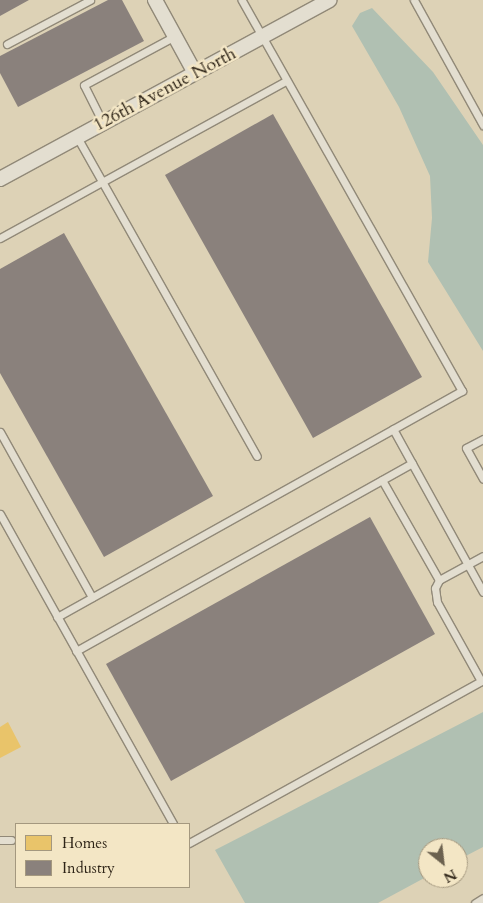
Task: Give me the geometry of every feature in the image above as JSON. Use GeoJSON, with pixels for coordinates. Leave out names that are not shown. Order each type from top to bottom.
{"type":"FeatureCollection","features":[{"type":"Feature","properties":{"kind":"street"},"geometry":{"type":"LineString","coordinates":[[155,0],[195,73]]}},
{"type":"Feature","properties":{"kind":"street","name":"126th Avenue North"},"geometry":{"type":"LineString","coordinates":[[0,179],[330,0]]}},
{"type":"Feature","properties":{"kind":"lane"},"geometry":{"type":"LineString","coordinates":[[7,44],[90,0]]}},
{"type":"Feature","properties":{"kind":"lane"},"geometry":{"type":"LineString","coordinates":[[57,617],[462,391],[261,37],[242,0]]}},
{"type":"Feature","properties":{"kind":"lane"},"geometry":{"type":"LineString","coordinates":[[414,0],[483,126]]}},
{"type":"Feature","properties":{"kind":"lane"},"geometry":{"type":"LineString","coordinates":[[103,123],[84,85],[175,36]]}},
{"type":"Feature","properties":{"kind":"lane"},"geometry":{"type":"LineString","coordinates":[[0,238],[286,81]]}},
{"type":"Feature","properties":{"kind":"lane"},"geometry":{"type":"LineString","coordinates":[[77,137],[257,456]]}},
{"type":"Feature","properties":{"kind":"lane"},"geometry":{"type":"LineString","coordinates":[[393,429],[483,592]]}},
{"type":"Feature","properties":{"kind":"lane"},"geometry":{"type":"LineString","coordinates":[[0,432],[92,597]]}},
{"type":"Feature","properties":{"kind":"lane"},"geometry":{"type":"LineString","coordinates":[[483,439],[466,448],[483,479]]}},
{"type":"Feature","properties":{"kind":"lane"},"geometry":{"type":"LineString","coordinates":[[76,651],[412,463]]}},
{"type":"Feature","properties":{"kind":"lane"},"geometry":{"type":"LineString","coordinates":[[382,480],[439,580]]}},
{"type":"Feature","properties":{"kind":"lane"},"geometry":{"type":"LineString","coordinates":[[0,514],[172,823]]}},
{"type":"Feature","properties":{"kind":"lane"},"geometry":{"type":"LineString","coordinates":[[190,843],[481,681],[437,602],[435,588],[439,580],[483,556]]}},
{"type":"Feature","properties":{"kind":"lane"},"geometry":{"type":"LineString","coordinates":[[0,840],[11,840]]}},
{"type":"Feature","properties":{"kind":"lane"},"geometry":{"type":"LineString","coordinates":[[475,903],[483,898]]}},
{"type":"Feature","properties":{"kind":"shaded area"},"geometry":{"type":"Polygon","coordinates":[[[372,8],[433,72],[483,145],[483,351],[428,262],[432,218],[430,176],[399,107],[352,26],[360,13],[372,8]]]}},
{"type":"Feature","properties":{"kind":"shaded area"},"geometry":{"type":"Polygon","coordinates":[[[483,712],[483,847],[468,855],[468,838],[418,838],[418,881],[378,903],[245,903],[215,850],[483,712]]]}},
{"type":"Feature","properties":{"kind":"building: Homes"},"geometry":{"type":"Polygon","coordinates":[[[8,722],[21,747],[0,758],[0,727],[8,722]]]}},
{"type":"Feature","properties":{"kind":"building: Industry"},"geometry":{"type":"Polygon","coordinates":[[[0,0],[29,0],[0,16],[0,0]]]}},
{"type":"Feature","properties":{"kind":"building: Industry"},"geometry":{"type":"Polygon","coordinates":[[[108,0],[122,0],[144,41],[18,107],[0,73],[0,56],[108,0]]]}},
{"type":"Feature","properties":{"kind":"building: Industry"},"geometry":{"type":"Polygon","coordinates":[[[273,114],[422,377],[313,438],[165,175],[273,114]]]}},
{"type":"Feature","properties":{"kind":"building: Industry"},"geometry":{"type":"Polygon","coordinates":[[[64,233],[213,496],[104,557],[0,373],[0,269],[64,233]]]}},
{"type":"Feature","properties":{"kind":"building: Industry"},"geometry":{"type":"Polygon","coordinates":[[[370,517],[435,634],[171,781],[106,664],[370,517]]]}}]}
